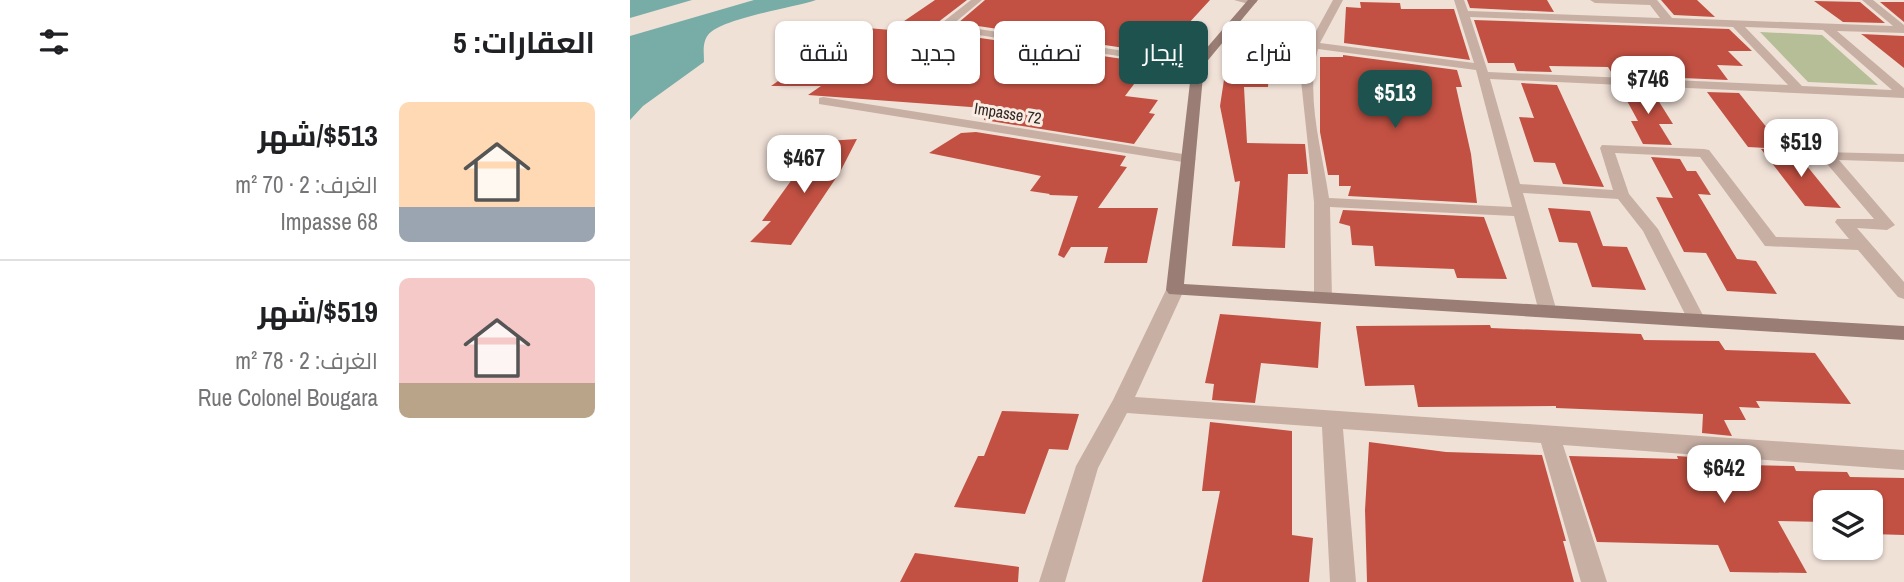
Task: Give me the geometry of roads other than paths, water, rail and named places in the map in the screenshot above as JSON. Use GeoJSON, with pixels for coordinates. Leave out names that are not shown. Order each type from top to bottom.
{"type":"FeatureCollection","features":[{"type":"Feature","properties":{"kind":"street"},"geometry":{"type":"LineString","coordinates":[[977,0],[943,26],[1119,53]]}},
{"type":"Feature","properties":{"kind":"street"},"geometry":{"type":"LineString","coordinates":[[1316,42],[1338,0]]}},
{"type":"Feature","properties":{"kind":"street"},"geometry":{"type":"LineString","coordinates":[[1595,0],[1653,2],[1669,22]]}},
{"type":"Feature","properties":{"kind":"street"},"geometry":{"type":"LineString","coordinates":[[1867,0],[1904,30]]}},
{"type":"Feature","properties":{"kind":"street"},"geometry":{"type":"LineString","coordinates":[[1233,21],[1248,1]]}},
{"type":"Feature","properties":{"kind":"street"},"geometry":{"type":"LineString","coordinates":[[1548,312],[1482,71],[1461,7],[1669,22],[1904,30]]}},
{"type":"Feature","properties":{"kind":"street"},"geometry":{"type":"LineString","coordinates":[[1737,24],[1799,90]]}},
{"type":"Feature","properties":{"kind":"street"},"geometry":{"type":"LineString","coordinates":[[1316,46],[1482,71],[1904,94],[1827,27]]}},
{"type":"Feature","properties":{"kind":"street"},"geometry":{"type":"LineString","coordinates":[[1208,53],[1222,36]]}},
{"type":"Feature","properties":{"kind":"street"},"geometry":{"type":"LineString","coordinates":[[1052,582],[1087,466],[1121,404],[1175,290],[1196,84]]}},
{"type":"Feature","properties":{"kind":"street"},"geometry":{"type":"LineString","coordinates":[[1307,84],[1322,202],[1324,299]]}},
{"type":"Feature","properties":{"kind":"street","name":"Impasse 72"},"geometry":{"type":"LineString","coordinates":[[823,101],[1189,159]]}},
{"type":"Feature","properties":{"kind":"street"},"geometry":{"type":"LineString","coordinates":[[1697,321],[1650,229],[1622,195],[1606,148],[1704,153],[1771,242],[1863,246]]}},
{"type":"Feature","properties":{"kind":"street"},"geometry":{"type":"LineString","coordinates":[[1904,158],[1827,155],[1887,225],[1843,222],[1904,293]]}},
{"type":"Feature","properties":{"kind":"street"},"geometry":{"type":"LineString","coordinates":[[1514,188],[1622,195]]}},
{"type":"Feature","properties":{"kind":"street"},"geometry":{"type":"LineString","coordinates":[[1322,202],[1521,212]]}},
{"type":"Feature","properties":{"kind":"street"},"geometry":{"type":"LineString","coordinates":[[1175,290],[1904,333]]}},
{"type":"Feature","properties":{"kind":"street"},"geometry":{"type":"LineString","coordinates":[[1121,404],[1904,460]]}},
{"type":"Feature","properties":{"kind":"street"},"geometry":{"type":"LineString","coordinates":[[1332,420],[1343,582]]}},
{"type":"Feature","properties":{"kind":"street"},"geometry":{"type":"LineString","coordinates":[[1549,435],[1594,582]]}},
{"type":"Feature","properties":{"kind":"water"},"geometry":{"type":"Polygon","coordinates":[[[630,0],[692,0],[630,18],[630,0]]]}},
{"type":"Feature","properties":{"kind":"water"},"geometry":{"type":"Polygon","coordinates":[[[754,0],[816,0],[727,23],[715,29],[705,41],[704,62],[643,106],[630,120],[630,36],[754,0]]]}}]}
